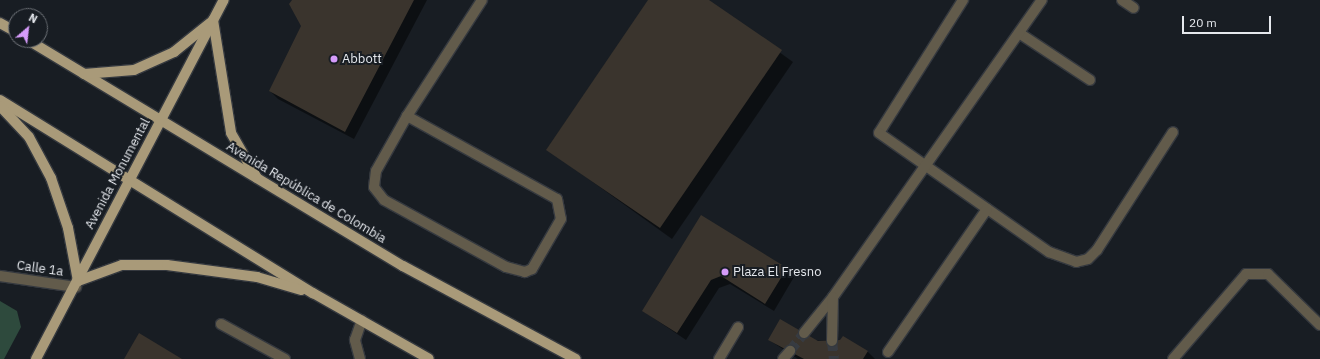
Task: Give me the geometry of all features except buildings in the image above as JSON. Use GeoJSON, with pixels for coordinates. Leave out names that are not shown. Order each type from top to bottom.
{"type":"FeatureCollection","features":[{"type":"Feature","properties":{"kind":"main road","name":"Avenida Monumental"},"geometry":{"type":"LineString","coordinates":[[36,359],[77,284],[130,177],[224,0]]}},
{"type":"Feature","properties":{"kind":"main road"},"geometry":{"type":"LineString","coordinates":[[84,74],[134,70],[174,52],[213,20]]}},
{"type":"Feature","properties":{"kind":"main road"},"geometry":{"type":"LineString","coordinates":[[213,20],[231,133],[257,178]]}},
{"type":"Feature","properties":{"kind":"main road","name":"Avenida República de Colombia"},"geometry":{"type":"LineString","coordinates":[[41,48],[403,266],[576,359]]}},
{"type":"Feature","properties":{"kind":"main road"},"geometry":{"type":"LineString","coordinates":[[0,100],[130,177],[313,294],[362,320],[429,359]]}},
{"type":"Feature","properties":{"kind":"main road"},"geometry":{"type":"LineString","coordinates":[[0,106],[29,137],[51,178],[68,228],[77,284],[122,265],[167,265],[257,277],[313,294]]}},
{"type":"Feature","properties":{"kind":"street"},"geometry":{"type":"LineString","coordinates":[[407,116],[557,199],[561,219],[532,269],[520,272],[506,267],[376,194],[376,171],[407,116],[482,0]]}},
{"type":"Feature","properties":{"kind":"street"},"geometry":{"type":"LineString","coordinates":[[963,0],[879,133],[987,209],[1056,255],[1076,262],[1088,259],[1098,250],[1173,132]]}},
{"type":"Feature","properties":{"kind":"street"},"geometry":{"type":"LineString","coordinates":[[804,333],[833,298],[1042,0]]}},
{"type":"Feature","properties":{"kind":"street"},"geometry":{"type":"LineString","coordinates":[[1122,0],[1134,8]]}},
{"type":"Feature","properties":{"kind":"street"},"geometry":{"type":"LineString","coordinates":[[1019,33],[1090,80]]}},
{"type":"Feature","properties":{"kind":"street"},"geometry":{"type":"LineString","coordinates":[[888,352],[987,209]]}},
{"type":"Feature","properties":{"kind":"street"},"geometry":{"type":"LineString","coordinates":[[1174,359],[1246,274],[1268,274],[1320,325]]}},
{"type":"Feature","properties":{"kind":"street","name":"Calle 1a"},"geometry":{"type":"LineString","coordinates":[[0,276],[77,284]]}},
{"type":"Feature","properties":{"kind":"street"},"geometry":{"type":"LineString","coordinates":[[832,340],[833,298]]}},
{"type":"Feature","properties":{"kind":"street"},"geometry":{"type":"LineString","coordinates":[[360,359],[355,340],[362,320]]}},
{"type":"Feature","properties":{"kind":"street"},"geometry":{"type":"LineString","coordinates":[[221,324],[284,359]]}},
{"type":"Feature","properties":{"kind":"street"},"geometry":{"type":"LineString","coordinates":[[719,359],[738,327]]}},
{"type":"Feature","properties":{"kind":"green space"},"geometry":{"type":"Polygon","coordinates":[[[0,301],[17,311],[21,327],[4,359],[0,359],[0,301]]]}},
{"type":"Feature","properties":{"kind":"tunnel"},"geometry":{"type":"LineString","coordinates":[[790,351],[804,333]]}},
{"type":"Feature","properties":{"kind":"tunnel"},"geometry":{"type":"LineString","coordinates":[[832,341],[834,359]]}},
{"type":"Feature","properties":{"kind":"place","name":"Abbott"},"geometry":{"type":"Point","coordinates":[334,59]}},
{"type":"Feature","properties":{"kind":"place","name":"Plaza El Fresno"},"geometry":{"type":"Point","coordinates":[725,272]}}]}
